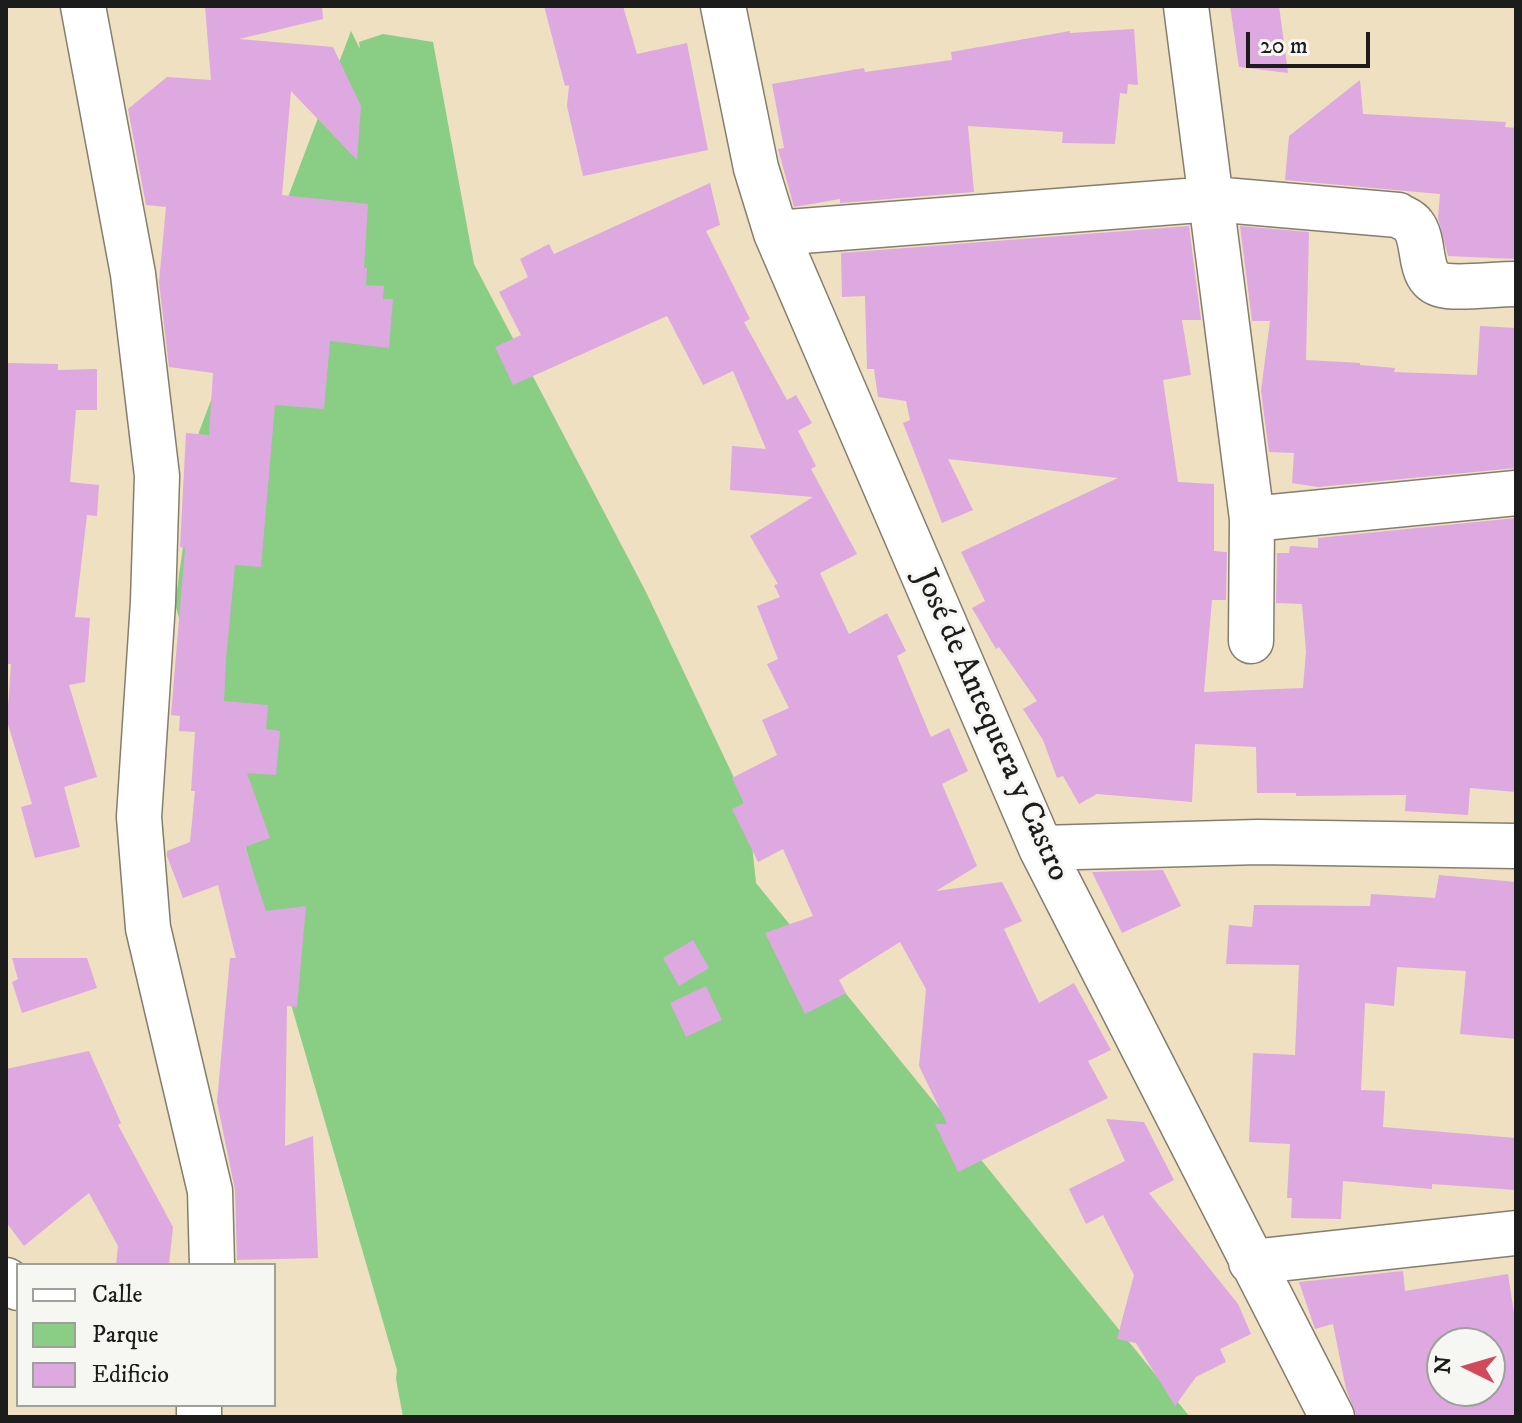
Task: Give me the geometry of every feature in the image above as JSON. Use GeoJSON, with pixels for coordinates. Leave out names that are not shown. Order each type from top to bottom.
{"type":"FeatureCollection","features":[{"type":"Feature","properties":{"kind":"street"},"geometry":{"type":"LineString","coordinates":[[83,6],[133,274],[157,476],[153,602],[139,817],[148,928],[210,1191],[212,1263]]}},
{"type":"Feature","properties":{"kind":"street","name":"José de Antequera y Castro"},"geometry":{"type":"LineString","coordinates":[[723,6],[756,168],[776,233],[1041,848],[1332,1417]]}},
{"type":"Feature","properties":{"kind":"street"},"geometry":{"type":"LineString","coordinates":[[1186,6],[1252,519],[1251,641]]}},
{"type":"Feature","properties":{"kind":"street"},"geometry":{"type":"LineString","coordinates":[[776,233],[1212,199],[1398,215],[1413,223],[1424,267],[1431,280],[1445,286],[1516,284]]}},
{"type":"Feature","properties":{"kind":"street"},"geometry":{"type":"LineString","coordinates":[[1252,519],[1516,493]]}},
{"type":"Feature","properties":{"kind":"street"},"geometry":{"type":"LineString","coordinates":[[1041,848],[1258,842],[1516,846]]}},
{"type":"Feature","properties":{"kind":"street"},"geometry":{"type":"LineString","coordinates":[[1251,1262],[1516,1233]]}},
{"type":"Feature","properties":{"kind":"green space"},"geometry":{"type":"Polygon","coordinates":[[[351,31],[360,49],[359,42],[383,34],[433,42],[474,264],[646,592],[735,780],[749,816],[756,883],[1190,1417],[403,1417],[397,1370],[175,604],[199,432],[351,31]]]}},
{"type":"Feature","properties":{"kind":"building"},"geometry":{"type":"Polygon","coordinates":[[[205,6],[322,6],[323,19],[239,39],[333,47],[361,106],[357,160],[291,91],[282,195],[368,204],[364,268],[367,268],[366,285],[384,286],[383,299],[393,299],[389,348],[330,341],[324,409],[275,405],[261,567],[235,565],[226,659],[224,701],[268,705],[266,729],[280,731],[276,775],[247,773],[270,838],[245,847],[266,911],[306,906],[297,1007],[287,1006],[285,1146],[313,1136],[318,1258],[237,1260],[235,1190],[217,1102],[230,958],[236,958],[218,885],[183,898],[167,856],[167,851],[190,842],[195,791],[191,791],[195,732],[179,731],[180,716],[171,715],[185,548],[180,547],[186,433],[209,435],[213,373],[169,367],[159,282],[166,207],[146,205],[128,109],[167,77],[211,80],[205,6]]]}},
{"type":"Feature","properties":{"kind":"building"},"geometry":{"type":"Polygon","coordinates":[[[544,6],[623,6],[637,54],[687,43],[708,150],[583,176],[567,106],[569,85],[565,86],[544,6]]]}},
{"type":"Feature","properties":{"kind":"building"},"geometry":{"type":"Polygon","coordinates":[[[1230,6],[1279,6],[1288,73],[1239,67],[1230,6]]]}},
{"type":"Feature","properties":{"kind":"building"},"geometry":{"type":"Polygon","coordinates":[[[1134,29],[1138,85],[1128,84],[1127,94],[1120,93],[1115,144],[1062,143],[1063,132],[968,126],[974,192],[840,203],[840,199],[794,207],[778,149],[784,148],[772,84],[864,68],[865,72],[952,60],[951,52],[1070,31],[1134,29]]]}},
{"type":"Feature","properties":{"kind":"building"},"geometry":{"type":"Polygon","coordinates":[[[1360,80],[1363,114],[1506,122],[1505,127],[1516,128],[1516,259],[1448,256],[1438,218],[1440,194],[1285,180],[1289,136],[1360,80]]]}},
{"type":"Feature","properties":{"kind":"building"},"geometry":{"type":"Polygon","coordinates":[[[710,183],[720,225],[706,231],[750,319],[744,322],[787,400],[796,395],[812,423],[798,431],[816,466],[811,469],[857,554],[820,573],[849,634],[887,613],[906,651],[897,656],[931,737],[949,728],[968,771],[942,784],[977,866],[936,891],[1002,882],[1022,921],[1004,929],[1039,1003],[1074,983],[1111,1050],[1088,1061],[1108,1098],[958,1172],[935,1124],[947,1124],[919,1066],[926,989],[900,942],[839,980],[846,993],[805,1014],[765,933],[813,916],[783,849],[758,862],[732,809],[744,803],[732,778],[777,755],[762,720],[789,708],[767,664],[778,659],[757,606],[780,597],[774,585],[778,584],[750,536],[813,497],[730,490],[732,446],[766,449],[733,371],[703,385],[667,316],[513,385],[495,347],[521,335],[499,292],[528,277],[520,259],[549,244],[554,254],[710,183]]]}},
{"type":"Feature","properties":{"kind":"building"},"geometry":{"type":"Polygon","coordinates":[[[1189,226],[1201,320],[1182,320],[1191,375],[1163,380],[1178,482],[1214,484],[1214,551],[1227,552],[1226,600],[1212,600],[1204,692],[1303,688],[1306,651],[1302,604],[1276,603],[1277,553],[1289,553],[1290,546],[1318,548],[1318,538],[1516,518],[1516,792],[1470,788],[1468,815],[1405,811],[1406,795],[1296,796],[1296,793],[1257,793],[1256,747],[1195,744],[1192,802],[1097,794],[1079,804],[1063,776],[1057,778],[1043,740],[1023,709],[1037,701],[999,647],[996,649],[972,608],[985,601],[961,552],[1118,478],[948,459],[973,510],[942,523],[903,423],[910,420],[906,401],[878,397],[874,369],[867,369],[865,296],[842,297],[841,253],[1189,226]]]}},
{"type":"Feature","properties":{"kind":"building"},"geometry":{"type":"Polygon","coordinates":[[[1240,226],[1309,232],[1306,360],[1360,363],[1395,368],[1394,372],[1477,375],[1480,326],[1516,328],[1516,468],[1318,487],[1292,483],[1294,453],[1269,452],[1261,391],[1270,321],[1252,321],[1240,226]]]}},
{"type":"Feature","properties":{"kind":"building"},"geometry":{"type":"Polygon","coordinates":[[[6,363],[58,364],[58,370],[97,369],[97,410],[76,410],[70,482],[99,485],[97,516],[87,515],[75,617],[90,618],[85,682],[69,685],[97,777],[64,787],[80,847],[35,858],[21,807],[32,804],[7,721],[11,664],[6,664],[6,363]]]}},
{"type":"Feature","properties":{"kind":"building"},"geometry":{"type":"Polygon","coordinates":[[[1163,870],[1181,906],[1122,933],[1092,872],[1163,870]]]}},
{"type":"Feature","properties":{"kind":"building"},"geometry":{"type":"Polygon","coordinates":[[[1439,875],[1516,882],[1516,1039],[1460,1034],[1466,971],[1397,967],[1394,1006],[1365,1003],[1361,1090],[1385,1091],[1383,1127],[1516,1138],[1516,1190],[1432,1184],[1432,1189],[1343,1181],[1341,1219],[1291,1218],[1292,1198],[1287,1198],[1290,1144],[1249,1142],[1253,1053],[1295,1055],[1299,965],[1226,964],[1229,925],[1252,927],[1254,905],[1370,906],[1371,894],[1435,898],[1439,875]]]}},
{"type":"Feature","properties":{"kind":"building"},"geometry":{"type":"Polygon","coordinates":[[[693,940],[709,968],[679,986],[663,958],[693,940]]]}},
{"type":"Feature","properties":{"kind":"building"},"geometry":{"type":"Polygon","coordinates":[[[12,958],[87,958],[97,988],[22,1013],[12,982],[18,979],[12,958]]]}},
{"type":"Feature","properties":{"kind":"building"},"geometry":{"type":"Polygon","coordinates":[[[706,986],[722,1020],[686,1037],[670,1003],[706,986]]]}},
{"type":"Feature","properties":{"kind":"building"},"geometry":{"type":"Polygon","coordinates":[[[89,1051],[121,1123],[118,1125],[173,1227],[169,1263],[116,1263],[118,1246],[89,1193],[24,1246],[6,1222],[6,1069],[89,1051]]]}},
{"type":"Feature","properties":{"kind":"building"},"geometry":{"type":"Polygon","coordinates":[[[1106,1119],[1144,1122],[1174,1180],[1149,1193],[1238,1304],[1251,1334],[1220,1349],[1226,1362],[1196,1377],[1175,1406],[1136,1343],[1117,1339],[1134,1275],[1103,1215],[1086,1224],[1069,1189],[1125,1161],[1106,1119]]]}},
{"type":"Feature","properties":{"kind":"building"},"geometry":{"type":"Polygon","coordinates":[[[1403,1271],[1405,1291],[1508,1274],[1516,1326],[1516,1417],[1357,1417],[1346,1389],[1333,1324],[1315,1329],[1299,1282],[1403,1271]]]}}]}
